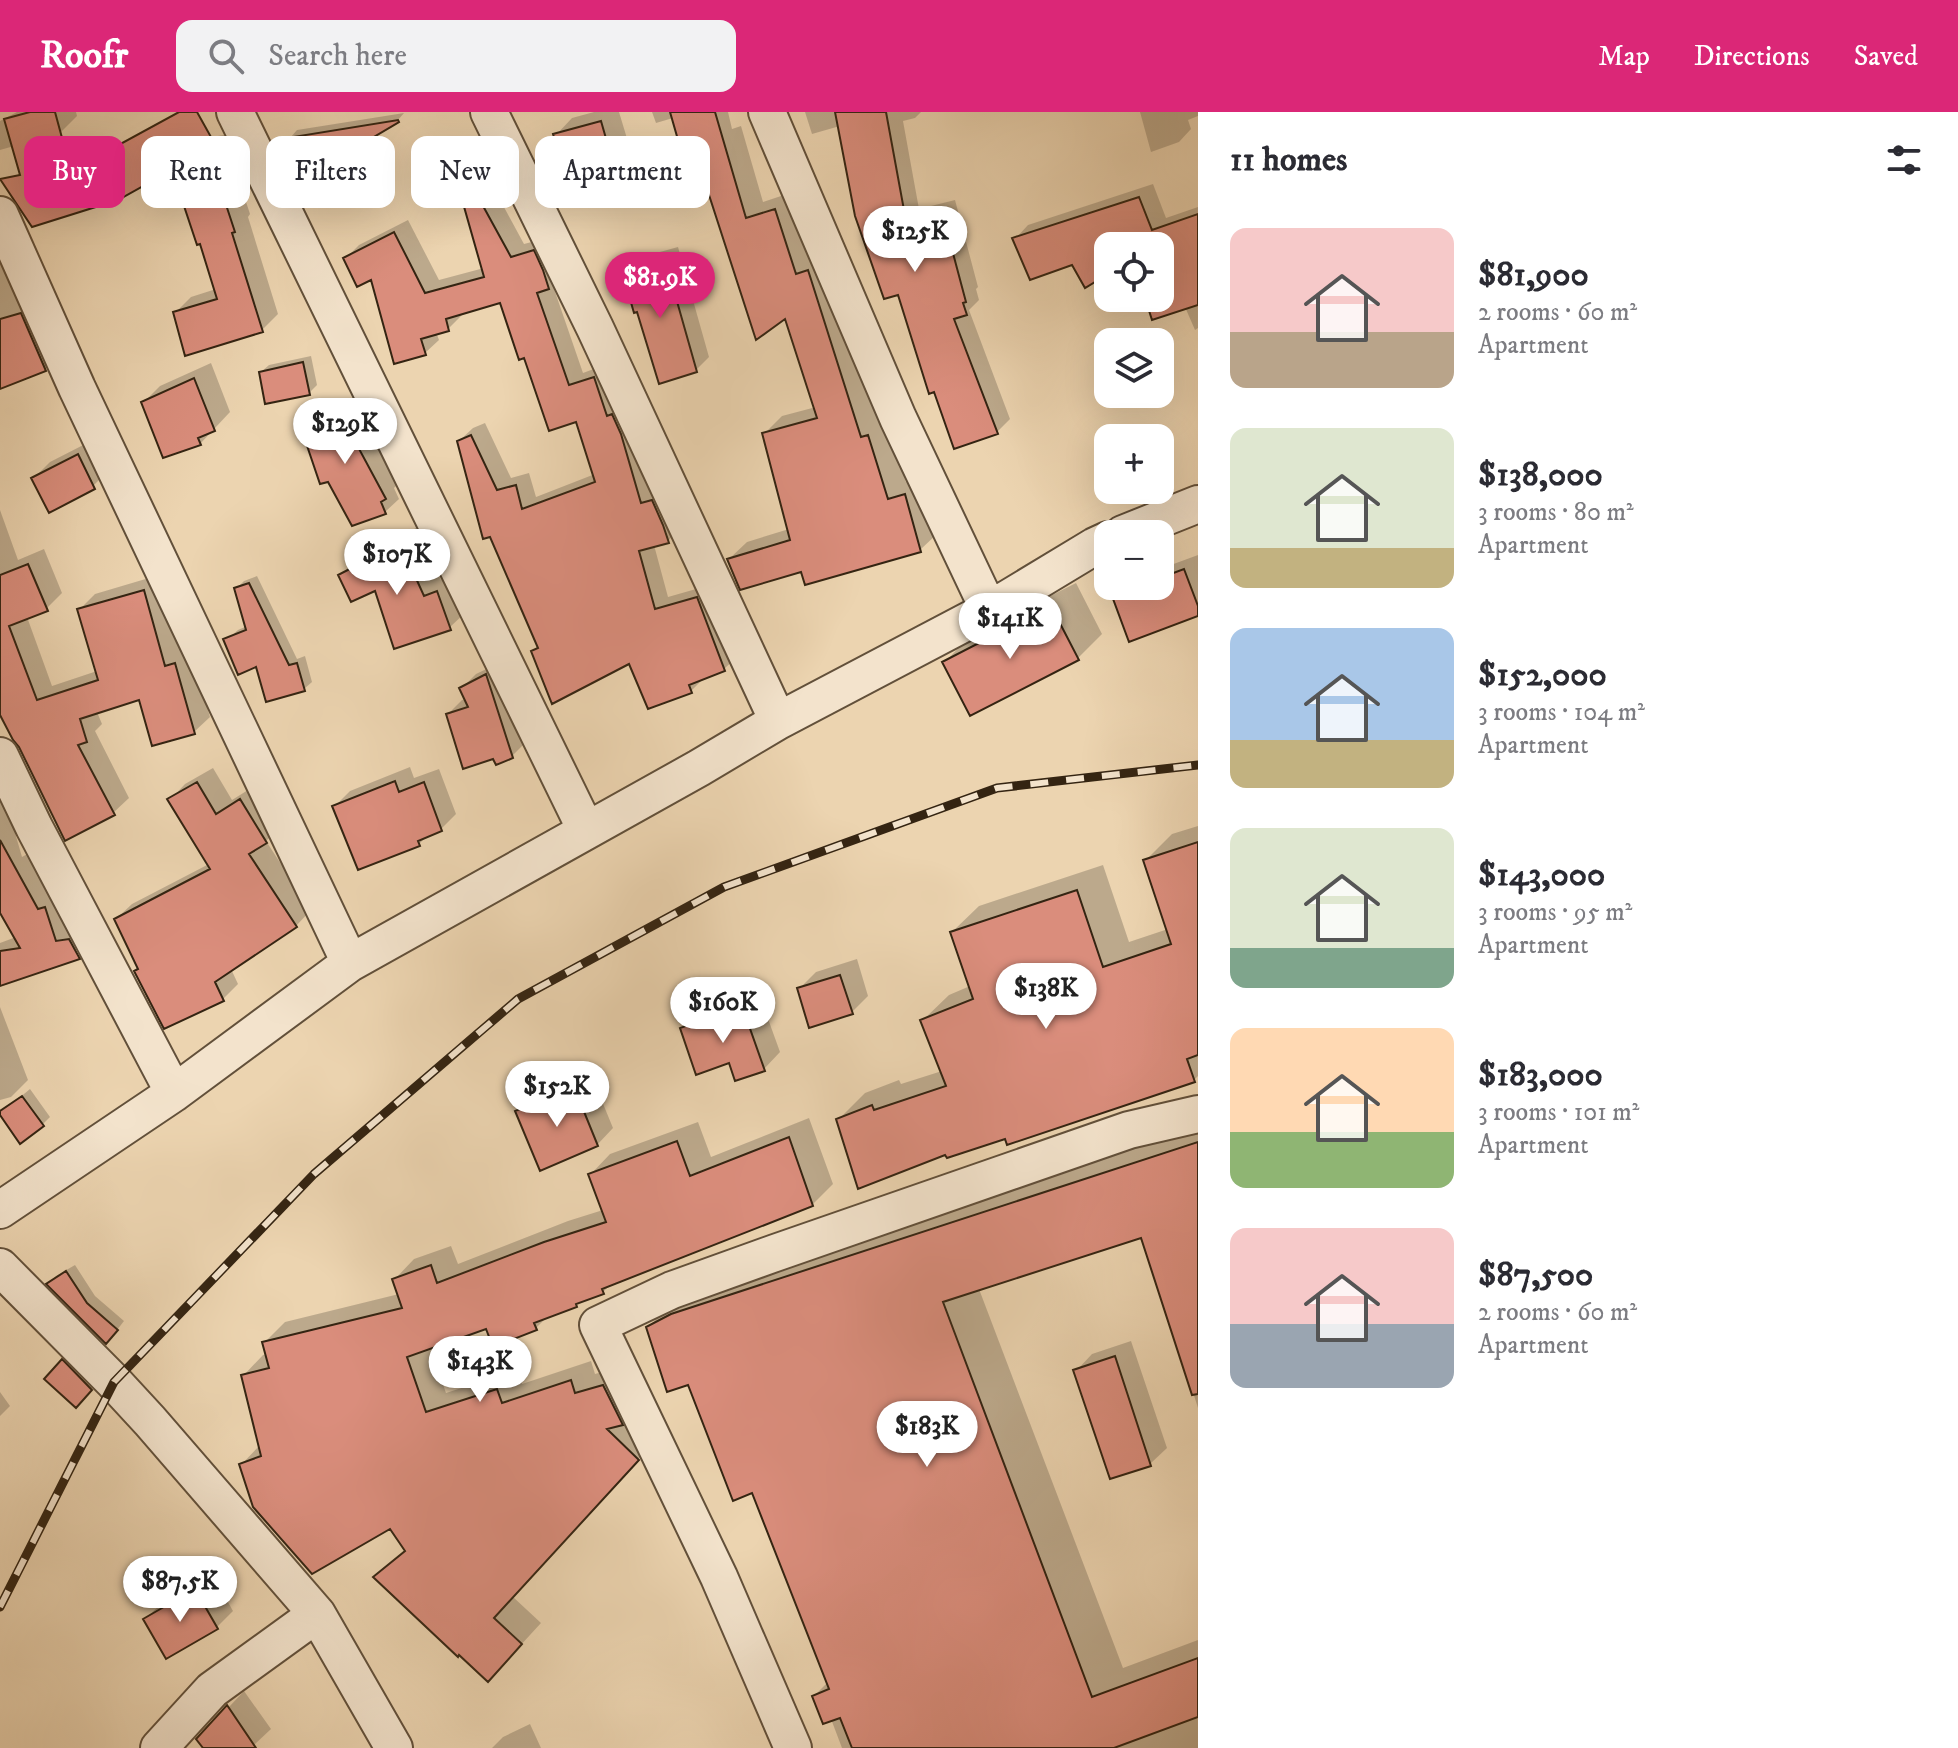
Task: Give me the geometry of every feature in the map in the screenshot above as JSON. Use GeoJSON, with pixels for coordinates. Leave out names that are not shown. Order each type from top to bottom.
{"type":"FeatureCollection","features":[{"type":"Feature","properties":{"kind":"street"},"geometry":{"type":"LineString","coordinates":[[235,112],[586,830]]}},
{"type":"Feature","properties":{"kind":"street"},"geometry":{"type":"LineString","coordinates":[[489,112],[595,328],[778,721]]}},
{"type":"Feature","properties":{"kind":"street"},"geometry":{"type":"LineString","coordinates":[[767,112],[898,418],[989,610]]}},
{"type":"Feature","properties":{"kind":"street"},"geometry":{"type":"LineString","coordinates":[[0,215],[77,388],[350,963]]}},
{"type":"Feature","properties":{"kind":"street"},"geometry":{"type":"LineString","coordinates":[[1158,520],[1198,504]]}},
{"type":"Feature","properties":{"kind":"street"},"geometry":{"type":"LineString","coordinates":[[0,1210],[174,1093],[350,963],[778,721],[989,610],[1094,547]]}},
{"type":"Feature","properties":{"kind":"street"},"geometry":{"type":"LineString","coordinates":[[0,756],[174,1093]]}},
{"type":"Feature","properties":{"kind":"street"},"geometry":{"type":"LineString","coordinates":[[793,1748],[719,1577],[598,1325],[672,1290],[790,1248],[1129,1130],[1198,1114]]}},
{"type":"Feature","properties":{"kind":"street"},"geometry":{"type":"LineString","coordinates":[[0,1267],[150,1421],[317,1614],[394,1748]]}},
{"type":"Feature","properties":{"kind":"street"},"geometry":{"type":"LineString","coordinates":[[159,1748],[212,1690],[317,1614]]}},
{"type":"Feature","properties":{"kind":"building"},"geometry":{"type":"Polygon","coordinates":[[[30,112],[55,112],[62,136],[24,136],[24,208],[93,208],[32,227],[0,179],[20,175],[4,119],[30,112]]]}},
{"type":"Feature","properties":{"kind":"building"},"geometry":{"type":"Polygon","coordinates":[[[179,112],[197,112],[210,136],[141,136],[141,187],[125,196],[125,142],[179,112]]]}},
{"type":"Feature","properties":{"kind":"building"},"geometry":{"type":"Polygon","coordinates":[[[670,112],[715,112],[746,218],[775,209],[796,274],[808,270],[861,437],[868,435],[888,499],[905,494],[921,552],[805,585],[801,572],[740,590],[727,559],[790,540],[762,433],[817,418],[785,319],[756,340],[710,198],[710,136],[677,136],[670,112]]]}},
{"type":"Feature","properties":{"kind":"building"},"geometry":{"type":"Polygon","coordinates":[[[835,112],[886,112],[906,221],[942,212],[966,302],[963,303],[967,315],[954,319],[998,434],[954,449],[934,392],[929,394],[898,295],[884,299],[855,216],[835,112]]]}},
{"type":"Feature","properties":{"kind":"building"},"geometry":{"type":"Polygon","coordinates":[[[398,120],[399,122],[375,136],[299,136],[398,120]]]}},
{"type":"Feature","properties":{"kind":"building"},"geometry":{"type":"Polygon","coordinates":[[[601,121],[605,136],[554,136],[601,121]]]}},
{"type":"Feature","properties":{"kind":"building"},"geometry":{"type":"Polygon","coordinates":[[[1139,197],[1152,230],[1198,214],[1198,305],[1152,320],[1149,312],[1174,312],[1174,232],[1094,232],[1094,283],[1085,288],[1072,265],[1030,280],[1012,238],[1139,197]]]}},
{"type":"Feature","properties":{"kind":"building"},"geometry":{"type":"Polygon","coordinates":[[[185,208],[227,208],[263,332],[185,356],[173,312],[217,299],[200,244],[197,245],[185,208]]]}},
{"type":"Feature","properties":{"kind":"building"},"geometry":{"type":"Polygon","coordinates":[[[464,208],[484,208],[511,257],[534,250],[549,289],[537,293],[569,385],[594,377],[607,416],[612,414],[641,503],[652,500],[669,543],[639,551],[655,609],[697,597],[725,671],[689,685],[692,693],[648,709],[629,664],[552,704],[531,651],[538,648],[490,537],[483,539],[457,441],[471,435],[497,490],[516,485],[522,509],[595,482],[576,422],[549,431],[524,358],[519,360],[500,303],[446,319],[449,331],[421,339],[426,355],[394,364],[371,280],[357,287],[343,258],[394,232],[425,293],[484,277],[464,208]]]}},
{"type":"Feature","properties":{"kind":"building"},"geometry":{"type":"Polygon","coordinates":[[[665,259],[697,372],[659,384],[622,271],[665,259]]]}},
{"type":"Feature","properties":{"kind":"building"},"geometry":{"type":"Polygon","coordinates":[[[21,313],[46,371],[0,389],[0,319],[21,313]]]}},
{"type":"Feature","properties":{"kind":"building"},"geometry":{"type":"Polygon","coordinates":[[[303,362],[310,395],[265,404],[259,372],[303,362]]]}},
{"type":"Feature","properties":{"kind":"building"},"geometry":{"type":"Polygon","coordinates":[[[194,378],[215,431],[198,438],[201,445],[163,458],[141,402],[194,378]]]}},
{"type":"Feature","properties":{"kind":"building"},"geometry":{"type":"Polygon","coordinates":[[[355,410],[366,445],[358,447],[386,499],[381,502],[386,514],[352,526],[328,482],[320,484],[301,428],[355,410]]]}},
{"type":"Feature","properties":{"kind":"building"},"geometry":{"type":"Polygon","coordinates":[[[78,454],[95,489],[49,513],[31,478],[78,454]]]}},
{"type":"Feature","properties":{"kind":"building"},"geometry":{"type":"Polygon","coordinates":[[[400,543],[424,596],[437,591],[451,630],[394,649],[375,591],[351,602],[338,575],[400,543]]]}},
{"type":"Feature","properties":{"kind":"building"},"geometry":{"type":"Polygon","coordinates":[[[28,564],[48,611],[9,626],[37,700],[98,680],[77,609],[144,590],[165,666],[175,663],[195,734],[152,746],[139,700],[80,719],[87,742],[78,745],[115,815],[65,841],[0,715],[0,575],[28,564]]]}},
{"type":"Feature","properties":{"kind":"building"},"geometry":{"type":"Polygon","coordinates":[[[1184,569],[1198,606],[1198,616],[1129,642],[1113,600],[1174,600],[1174,573],[1184,569]]]}},
{"type":"Feature","properties":{"kind":"building"},"geometry":{"type":"Polygon","coordinates":[[[249,583],[289,665],[297,663],[305,691],[266,702],[256,667],[238,675],[223,639],[246,630],[234,588],[249,583]]]}},
{"type":"Feature","properties":{"kind":"building"},"geometry":{"type":"Polygon","coordinates":[[[1051,606],[1079,660],[970,716],[942,662],[1051,606]]]}},
{"type":"Feature","properties":{"kind":"building"},"geometry":{"type":"Polygon","coordinates":[[[486,674],[513,758],[496,765],[493,759],[463,769],[446,714],[468,707],[459,688],[486,674]]]}},
{"type":"Feature","properties":{"kind":"building"},"geometry":{"type":"Polygon","coordinates":[[[395,781],[399,792],[424,782],[442,831],[418,841],[420,846],[358,870],[332,806],[395,781]]]}},
{"type":"Feature","properties":{"kind":"building"},"geometry":{"type":"Polygon","coordinates":[[[197,782],[216,814],[240,799],[267,843],[249,854],[297,927],[215,982],[224,1001],[164,1029],[134,971],[138,969],[114,919],[210,869],[167,799],[197,782]]]}},
{"type":"Feature","properties":{"kind":"building"},"geometry":{"type":"Polygon","coordinates":[[[0,840],[38,909],[45,907],[56,941],[69,939],[80,959],[0,986],[0,951],[20,948],[0,913],[0,840]]]}},
{"type":"Feature","properties":{"kind":"building"},"geometry":{"type":"Polygon","coordinates":[[[1198,842],[1198,1055],[1187,1059],[1195,1082],[1007,1145],[1005,1139],[947,1158],[945,1155],[858,1189],[836,1119],[872,1105],[874,1110],[946,1086],[920,1020],[973,999],[950,932],[1077,890],[1103,967],[1171,944],[1143,860],[1198,842]]]}},
{"type":"Feature","properties":{"kind":"building"},"geometry":{"type":"Polygon","coordinates":[[[840,975],[853,1014],[809,1028],[797,988],[840,975]]]}},
{"type":"Feature","properties":{"kind":"building"},"geometry":{"type":"Polygon","coordinates":[[[742,1006],[765,1071],[735,1081],[729,1063],[696,1075],[680,1028],[742,1006]]]}},
{"type":"Feature","properties":{"kind":"building"},"geometry":{"type":"Polygon","coordinates":[[[574,1087],[598,1146],[540,1171],[515,1111],[574,1087]]]}},
{"type":"Feature","properties":{"kind":"building"},"geometry":{"type":"Polygon","coordinates":[[[22,1096],[44,1126],[20,1144],[0,1111],[22,1096]]]}},
{"type":"Feature","properties":{"kind":"building"},"geometry":{"type":"Polygon","coordinates":[[[789,1137],[813,1206],[602,1289],[604,1294],[534,1323],[537,1330],[493,1347],[486,1329],[407,1357],[426,1412],[497,1389],[502,1403],[571,1380],[575,1393],[603,1385],[623,1425],[607,1429],[639,1460],[494,1618],[522,1644],[488,1682],[373,1577],[405,1551],[390,1529],[312,1574],[253,1507],[239,1464],[261,1456],[241,1375],[269,1368],[262,1342],[402,1308],[392,1279],[431,1265],[437,1283],[606,1222],[588,1174],[677,1141],[690,1176],[789,1137]]]}},
{"type":"Feature","properties":{"kind":"building"},"geometry":{"type":"Polygon","coordinates":[[[1198,1142],[1198,1394],[1192,1395],[1141,1238],[943,1302],[1092,1697],[1198,1658],[1198,1717],[1114,1748],[852,1748],[840,1718],[823,1724],[812,1696],[829,1689],[752,1493],[733,1501],[688,1385],[667,1392],[646,1327],[671,1314],[1198,1142]]]}},
{"type":"Feature","properties":{"kind":"building"},"geometry":{"type":"Polygon","coordinates":[[[66,1271],[87,1303],[118,1330],[106,1344],[46,1284],[66,1271]]]}},
{"type":"Feature","properties":{"kind":"building"},"geometry":{"type":"Polygon","coordinates":[[[1115,1356],[1151,1466],[1110,1479],[1073,1370],[1115,1356]]]}},
{"type":"Feature","properties":{"kind":"building"},"geometry":{"type":"Polygon","coordinates":[[[62,1359],[92,1390],[76,1408],[44,1379],[62,1359]]]}},
{"type":"Feature","properties":{"kind":"building"},"geometry":{"type":"Polygon","coordinates":[[[195,1589],[218,1629],[166,1659],[143,1619],[195,1589]]]}},
{"type":"Feature","properties":{"kind":"building"},"geometry":{"type":"Polygon","coordinates":[[[227,1705],[256,1748],[203,1748],[196,1739],[227,1705]]]}},
{"type":"Feature","properties":{"kind":"railway"},"geometry":{"type":"LineString","coordinates":[[0,1607],[114,1382],[314,1174],[518,999],[724,887],[997,788],[1198,765]]}}]}
